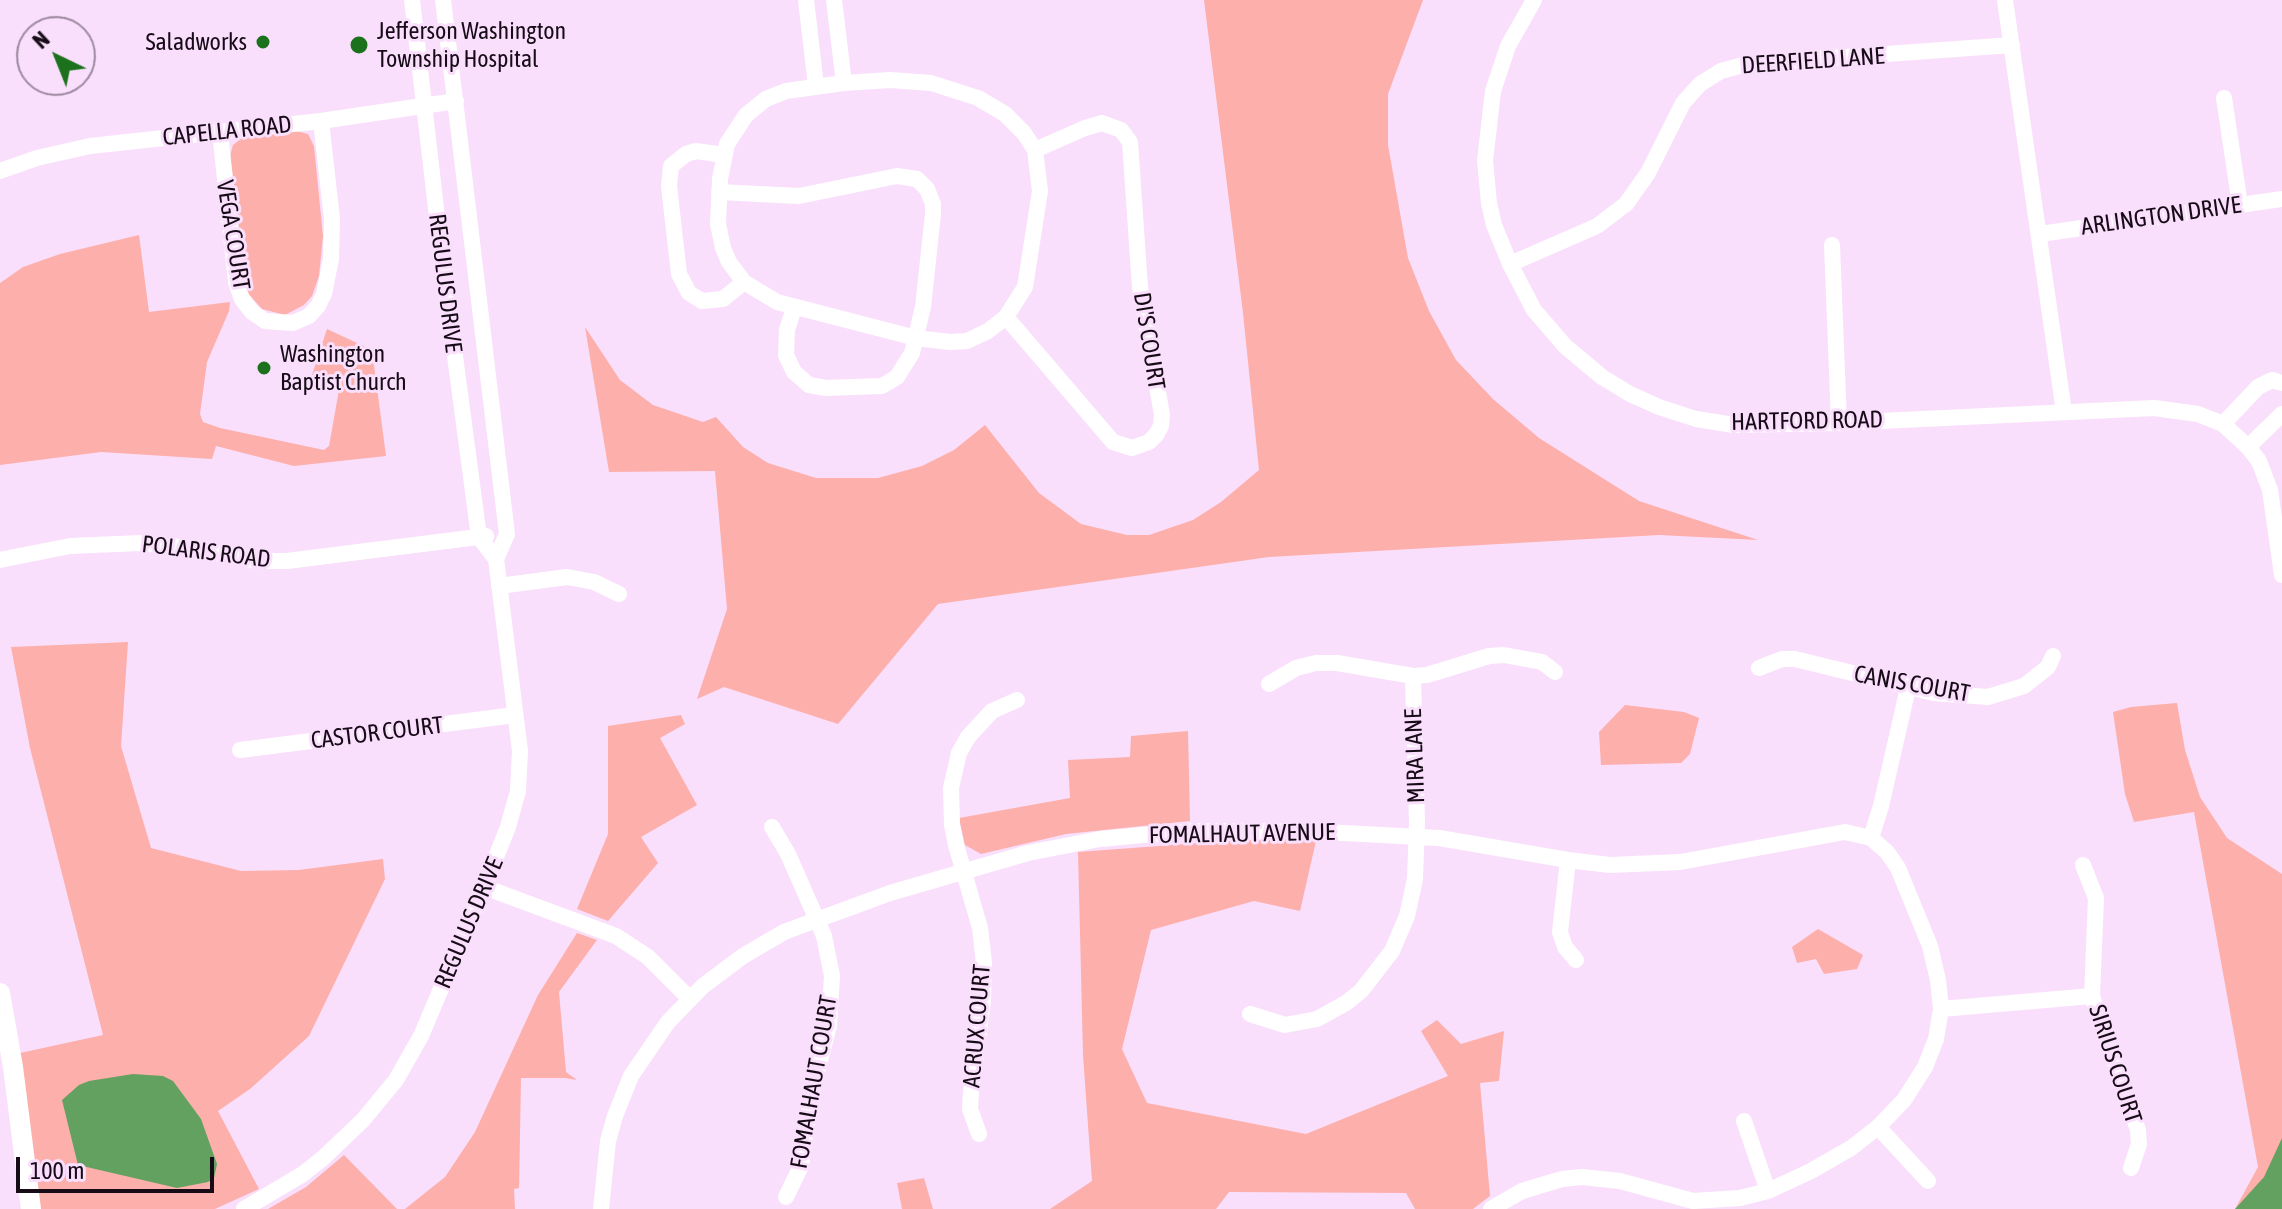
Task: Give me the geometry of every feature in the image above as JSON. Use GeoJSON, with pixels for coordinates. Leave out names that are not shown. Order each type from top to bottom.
{"type":"FeatureCollection","features":[{"type":"Feature","properties":{"kind":"street","name":"REGULUS DRIVE"},"geometry":{"type":"LineString","coordinates":[[412,0],[479,537]]}},
{"type":"Feature","properties":{"kind":"street","name":"REGULUS DRIVE"},"geometry":{"type":"LineString","coordinates":[[443,0],[507,534]]}},
{"type":"Feature","properties":{"kind":"street"},"geometry":{"type":"LineString","coordinates":[[806,0],[816,86]]}},
{"type":"Feature","properties":{"kind":"street"},"geometry":{"type":"LineString","coordinates":[[834,0],[844,83]]}},
{"type":"Feature","properties":{"kind":"street","name":"HARTFORD ROAD"},"geometry":{"type":"LineString","coordinates":[[1534,0],[1499,66],[1486,137],[1489,203],[1494,225],[1526,298],[1554,335],[1602,377],[1630,394],[1678,414],[1752,425],[2169,409],[2198,414],[2223,424],[2259,461],[2270,490],[2282,575]]}},
{"type":"Feature","properties":{"kind":"street"},"geometry":{"type":"LineString","coordinates":[[2005,0],[2064,412]]}},
{"type":"Feature","properties":{"kind":"street","name":"DEERFIELD LANE"},"geometry":{"type":"LineString","coordinates":[[1510,264],[1597,226],[1626,204],[1648,173],[1683,103],[1700,84],[1721,71],[1747,64],[2012,45]]}},
{"type":"Feature","properties":{"kind":"street"},"geometry":{"type":"LineString","coordinates":[[904,81],[931,83],[956,90],[978,98],[1005,114],[1024,133],[1035,150],[1040,191],[1029,272],[1021,296],[1006,317],[988,331],[967,341],[916,338],[794,308],[763,296],[744,282],[729,262],[721,240],[719,192],[724,155],[732,132],[761,102],[786,91],[844,83],[904,81]]}},
{"type":"Feature","properties":{"kind":"street"},"geometry":{"type":"LineString","coordinates":[[2224,98],[2240,205]]}},
{"type":"Feature","properties":{"kind":"street","name":"CAPELLA ROAD"},"geometry":{"type":"LineString","coordinates":[[0,171],[37,158],[90,146],[321,121],[456,101]]}},
{"type":"Feature","properties":{"kind":"street","name":"VEGA COURT"},"geometry":{"type":"LineString","coordinates":[[220,132],[236,282],[242,299],[252,312],[265,321],[293,323],[309,316],[318,306],[324,294],[331,259],[332,219],[321,121]]}},
{"type":"Feature","properties":{"kind":"street","name":"DI'S COURT"},"geometry":{"type":"LineString","coordinates":[[1006,317],[1113,442],[1132,448],[1149,442],[1156,435],[1162,415],[1140,287],[1130,142],[1121,130],[1102,123],[1035,150]]}},
{"type":"Feature","properties":{"kind":"street"},"geometry":{"type":"LineString","coordinates":[[724,155],[696,151],[686,154],[671,166],[669,186],[679,274],[689,293],[702,301],[723,299],[744,282]]}},
{"type":"Feature","properties":{"kind":"street"},"geometry":{"type":"LineString","coordinates":[[719,192],[799,196],[897,176],[917,179],[931,195],[933,214],[925,296],[916,338],[903,370],[889,382],[874,387],[816,388],[809,385],[794,372],[786,355],[787,330],[794,308]]}},
{"type":"Feature","properties":{"kind":"street","name":"ARLINGTON DRIVE"},"geometry":{"type":"LineString","coordinates":[[2040,234],[2282,199]]}},
{"type":"Feature","properties":{"kind":"street"},"geometry":{"type":"LineString","coordinates":[[1832,245],[1839,423]]}},
{"type":"Feature","properties":{"kind":"street"},"geometry":{"type":"LineString","coordinates":[[2223,424],[2262,383],[2272,380],[2282,383]]}},
{"type":"Feature","properties":{"kind":"street"},"geometry":{"type":"LineString","coordinates":[[2248,447],[2282,414]]}},
{"type":"Feature","properties":{"kind":"street"},"geometry":{"type":"LineString","coordinates":[[479,537],[496,559],[507,534]]}},
{"type":"Feature","properties":{"kind":"street","name":"POLARIS ROAD"},"geometry":{"type":"LineString","coordinates":[[0,560],[70,546],[141,543],[190,548],[257,561],[287,561],[507,534]]}},
{"type":"Feature","properties":{"kind":"street","name":"REGULUS DRIVE"},"geometry":{"type":"LineString","coordinates":[[244,1209],[303,1174],[323,1158],[363,1120],[396,1080],[421,1036],[508,827],[518,791],[520,751],[496,559]]}},
{"type":"Feature","properties":{"kind":"street"},"geometry":{"type":"LineString","coordinates":[[499,586],[567,577],[594,582],[619,594]]}},
{"type":"Feature","properties":{"kind":"street"},"geometry":{"type":"LineString","coordinates":[[1269,684],[1296,668],[1316,663],[1337,663],[1413,676],[1504,655],[1542,662],[1555,672]]}},
{"type":"Feature","properties":{"kind":"street","name":"CANIS COURT"},"geometry":{"type":"LineString","coordinates":[[1759,668],[1782,659],[1795,659],[1908,688],[1971,697],[2006,693],[2024,686],[2048,667],[2053,656]]}},
{"type":"Feature","properties":{"kind":"street","name":"MIRA LANE"},"geometry":{"type":"LineString","coordinates":[[1250,1014],[1285,1025],[1300,1024],[1331,1012],[1361,991],[1392,951],[1407,916],[1415,879],[1417,836],[1413,676]]}},
{"type":"Feature","properties":{"kind":"street"},"geometry":{"type":"LineString","coordinates":[[1491,1209],[1522,1191],[1562,1179],[1582,1177],[1620,1181],[1693,1201],[1740,1198],[1768,1191],[1832,1160],[1878,1127],[1904,1100],[1925,1067],[1936,1039],[1941,1009],[1936,971],[1922,926],[1894,861],[1871,838],[1908,688]]}},
{"type":"Feature","properties":{"kind":"street","name":"ACRUX COURT"},"geometry":{"type":"LineString","coordinates":[[979,1134],[970,1109],[983,1001],[984,963],[980,928],[956,845],[951,788],[959,753],[974,730],[992,711],[1017,700]]}},
{"type":"Feature","properties":{"kind":"street","name":"CASTOR COURT"},"geometry":{"type":"LineString","coordinates":[[240,750],[515,715]]}},
{"type":"Feature","properties":{"kind":"street","name":"FOMALHAUT COURT"},"geometry":{"type":"LineString","coordinates":[[772,827],[788,854],[817,919],[832,963],[831,1007],[825,1047],[811,1095],[801,1166],[786,1197]]}},
{"type":"Feature","properties":{"kind":"street","name":"FOMALHAUT AVENUE"},"geometry":{"type":"LineString","coordinates":[[601,1209],[608,1141],[631,1076],[661,1030],[689,998],[743,956],[784,932],[964,871],[1066,844],[1169,833],[1304,831],[1417,836],[1610,865],[1660,864],[1831,833],[1845,832],[1871,838]]}},
{"type":"Feature","properties":{"kind":"street"},"geometry":{"type":"LineString","coordinates":[[1568,860],[1560,932],[1565,947],[1576,960]]}},
{"type":"Feature","properties":{"kind":"street","name":"SIRIUS COURT"},"geometry":{"type":"LineString","coordinates":[[2083,865],[2092,883],[2097,906],[2092,996],[2138,1130],[2139,1144],[2131,1168]]}},
{"type":"Feature","properties":{"kind":"street"},"geometry":{"type":"LineString","coordinates":[[484,887],[616,936],[639,950],[689,998]]}},
{"type":"Feature","properties":{"kind":"street"},"geometry":{"type":"LineString","coordinates":[[1941,1009],[2092,996]]}},
{"type":"Feature","properties":{"kind":"street"},"geometry":{"type":"LineString","coordinates":[[1,1003],[31,1209]]}},
{"type":"Feature","properties":{"kind":"street"},"geometry":{"type":"LineString","coordinates":[[1744,1121],[1768,1191]]}},
{"type":"Feature","properties":{"kind":"street"},"geometry":{"type":"LineString","coordinates":[[1878,1127],[1928,1181]]}},
{"type":"Feature","properties":{"kind":"shaded area"},"geometry":{"type":"Polygon","coordinates":[[[1204,0],[1423,0],[1388,94],[1388,145],[1408,258],[1429,311],[1456,360],[1493,399],[1539,438],[1639,501],[1758,540],[1659,535],[1269,557],[938,604],[838,724],[724,687],[697,699],[727,609],[715,471],[609,472],[585,327],[620,380],[653,405],[703,422],[716,417],[743,447],[768,463],[816,478],[878,478],[922,466],[954,450],[985,425],[1039,493],[1081,524],[1127,535],[1149,535],[1193,520],[1221,502],[1259,470],[1204,0]]]}},
{"type":"Feature","properties":{"kind":"shaded area"},"geometry":{"type":"Polygon","coordinates":[[[296,131],[308,134],[314,146],[323,236],[319,276],[312,296],[304,305],[285,315],[262,309],[247,292],[230,156],[233,145],[242,138],[296,131]]]}},
{"type":"Feature","properties":{"kind":"shaded area"},"geometry":{"type":"Polygon","coordinates":[[[139,235],[149,312],[230,302],[207,362],[200,414],[203,422],[324,450],[329,446],[339,390],[311,378],[327,329],[372,350],[386,456],[294,466],[216,446],[212,459],[101,452],[0,465],[0,283],[23,267],[60,254],[139,235]]]}},
{"type":"Feature","properties":{"kind":"shaded area"},"geometry":{"type":"Polygon","coordinates":[[[128,642],[121,746],[151,848],[241,871],[299,870],[383,859],[385,879],[309,1036],[250,1089],[218,1111],[259,1189],[215,1209],[40,1209],[20,1053],[103,1035],[30,748],[11,647],[128,642]]]}},
{"type":"Feature","properties":{"kind":"shaded area"},"geometry":{"type":"Polygon","coordinates":[[[2177,703],[2185,750],[2200,797],[2227,838],[2282,874],[2282,1209],[2235,1209],[2258,1167],[2194,812],[2134,822],[2125,794],[2113,712],[2131,707],[2177,703]]]}},
{"type":"Feature","properties":{"kind":"shaded area"},"geometry":{"type":"Polygon","coordinates":[[[1625,705],[1684,712],[1699,718],[1690,754],[1681,763],[1601,765],[1599,732],[1625,705]]]}},
{"type":"Feature","properties":{"kind":"shaded area"},"geometry":{"type":"Polygon","coordinates":[[[681,715],[685,724],[660,738],[697,805],[641,837],[658,863],[608,921],[577,909],[608,834],[608,726],[681,715]]]}},
{"type":"Feature","properties":{"kind":"shaded area"},"geometry":{"type":"Polygon","coordinates":[[[1188,731],[1190,821],[1066,834],[981,854],[965,845],[959,818],[1070,798],[1068,760],[1130,757],[1131,736],[1188,731]]]}},
{"type":"Feature","properties":{"kind":"shaded area"},"geometry":{"type":"Polygon","coordinates":[[[1240,840],[1316,841],[1300,911],[1254,901],[1151,930],[1122,1049],[1147,1103],[1306,1134],[1448,1076],[1421,1031],[1437,1020],[1461,1044],[1504,1031],[1499,1081],[1480,1083],[1490,1196],[1473,1209],[1415,1209],[1406,1193],[1229,1192],[1216,1209],[1050,1209],[1092,1181],[1083,1055],[1078,852],[1240,840]]]}},
{"type":"Feature","properties":{"kind":"shaded area"},"geometry":{"type":"Polygon","coordinates":[[[1818,929],[1863,955],[1857,969],[1824,974],[1816,959],[1797,963],[1792,947],[1818,929]]]}},
{"type":"Feature","properties":{"kind":"shaded area"},"geometry":{"type":"Polygon","coordinates":[[[577,933],[597,940],[559,992],[566,1072],[577,1080],[521,1078],[519,1188],[514,1189],[515,1209],[405,1209],[445,1177],[475,1132],[538,995],[577,933]]]}},
{"type":"Feature","properties":{"kind":"shaded area"},"geometry":{"type":"Polygon","coordinates":[[[133,1074],[163,1076],[173,1081],[201,1119],[217,1164],[214,1178],[177,1188],[78,1165],[62,1100],[79,1085],[89,1081],[133,1074]]]}},
{"type":"Feature","properties":{"kind":"shaded area"},"geometry":{"type":"Polygon","coordinates":[[[2282,1138],[2282,1209],[2235,1209],[2264,1177],[2282,1138]]]}},
{"type":"Feature","properties":{"kind":"shaded area"},"geometry":{"type":"Polygon","coordinates":[[[344,1155],[397,1209],[268,1209],[306,1187],[344,1155]]]}},
{"type":"Feature","properties":{"kind":"shaded area"},"geometry":{"type":"Polygon","coordinates":[[[924,1178],[933,1209],[902,1209],[897,1183],[924,1178]]]}},
{"type":"Feature","properties":{"kind":"place","name":"Saladworks"},"geometry":{"type":"Point","coordinates":[263,42]}},
{"type":"Feature","properties":{"kind":"place","name":"Jefferson Washington Township Hospital"},"geometry":{"type":"Point","coordinates":[359,45]}},
{"type":"Feature","properties":{"kind":"place","name":"Washington Baptist Church"},"geometry":{"type":"Point","coordinates":[264,368]}}]}
